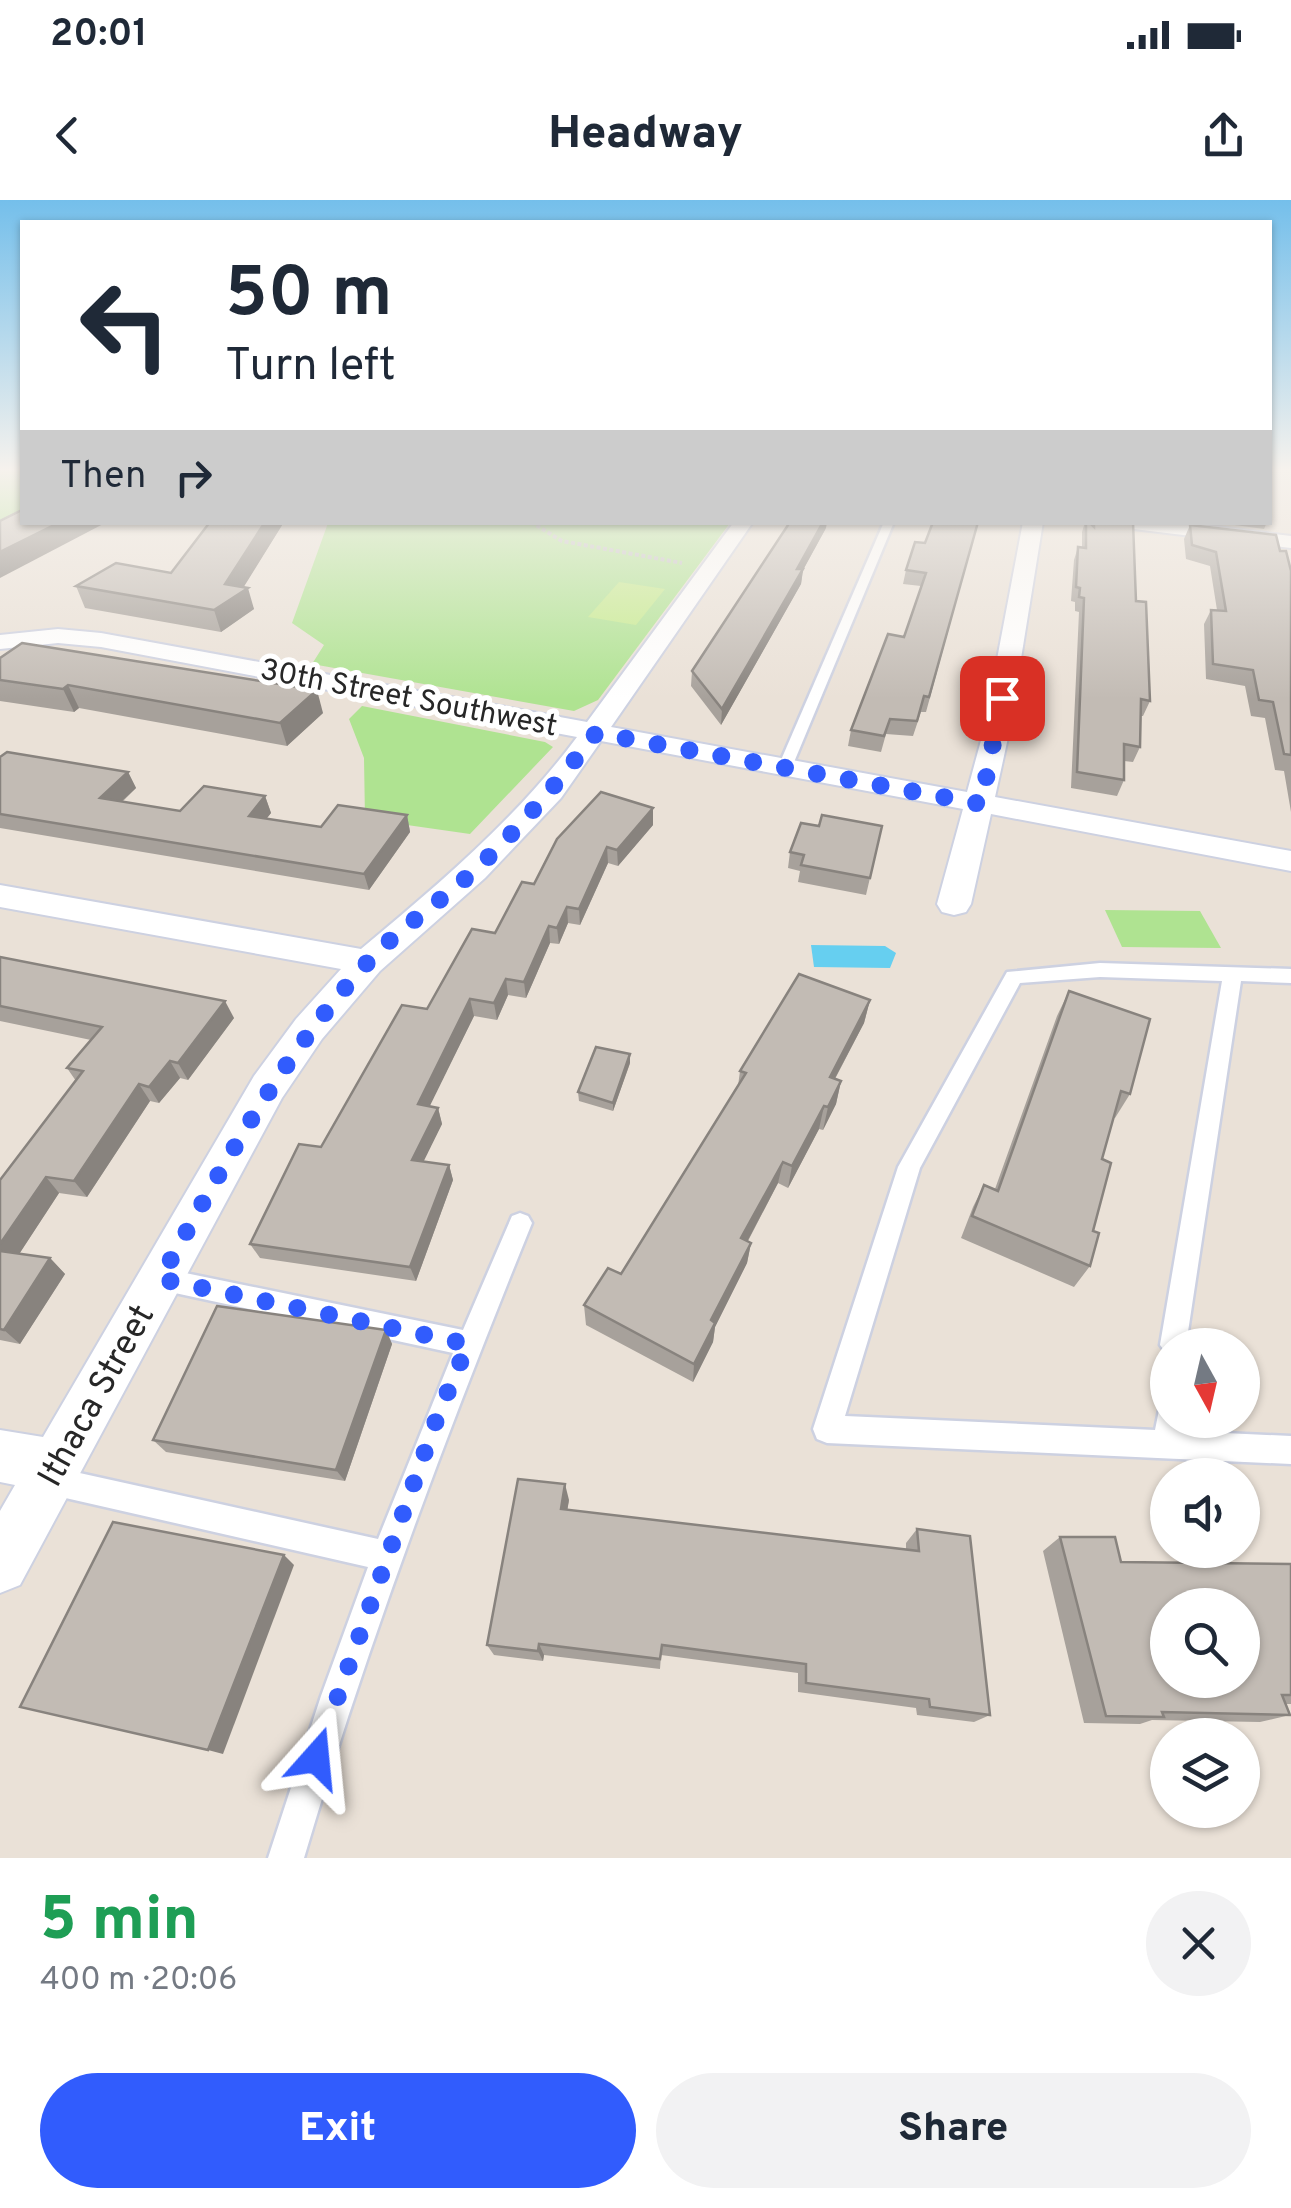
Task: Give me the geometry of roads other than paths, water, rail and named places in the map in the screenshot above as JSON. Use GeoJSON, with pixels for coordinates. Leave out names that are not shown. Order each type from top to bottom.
{"type":"FeatureCollection","features":[{"type":"Feature","properties":{"kind":"street","name":"Ithaca Street"},"geometry":{"type":"LineString","coordinates":[[0,1565],[268,1087],[309,1028],[368,962],[513,832],[551,792],[729,544]]}},
{"type":"Feature","properties":{"kind":"street"},"geometry":{"type":"LineString","coordinates":[[954,904],[981,804],[1029,544]]}},
{"type":"Feature","properties":{"kind":"street","name":"30th Street Southwest"},"geometry":{"type":"LineString","coordinates":[[0,642],[58,636],[235,664],[1291,861]]}},
{"type":"Feature","properties":{"kind":"street"},"geometry":{"type":"LineString","coordinates":[[0,896],[368,962]]}},
{"type":"Feature","properties":{"kind":"street"},"geometry":{"type":"LineString","coordinates":[[0,1456],[52,1473]]}},
{"type":"Feature","properties":{"kind":"lane"},"geometry":{"type":"LineString","coordinates":[[785,767],[880,544]]}},
{"type":"Feature","properties":{"kind":"lane"},"geometry":{"type":"LineString","coordinates":[[1150,1432],[827,1429],[909,1167],[1014,978],[1100,970],[1291,976]]}},
{"type":"Feature","properties":{"kind":"lane"},"geometry":{"type":"LineString","coordinates":[[1176,1328],[1233,974]]}},
{"type":"Feature","properties":{"kind":"lane"},"geometry":{"type":"LineString","coordinates":[[286,1858],[326,1724],[387,1556],[468,1344],[520,1223]]}},
{"type":"Feature","properties":{"kind":"lane"},"geometry":{"type":"LineString","coordinates":[[160,1279],[468,1344]]}},
{"type":"Feature","properties":{"kind":"lane"},"geometry":{"type":"LineString","coordinates":[[1209,1438],[1291,1450]]}},
{"type":"Feature","properties":{"kind":"lane"},"geometry":{"type":"LineString","coordinates":[[52,1473],[387,1556]]}},
{"type":"Feature","properties":{"kind":"water"},"geometry":{"type":"Polygon","coordinates":[[[811,945],[885,946],[896,953],[890,968],[814,967],[811,945]]]}}]}
